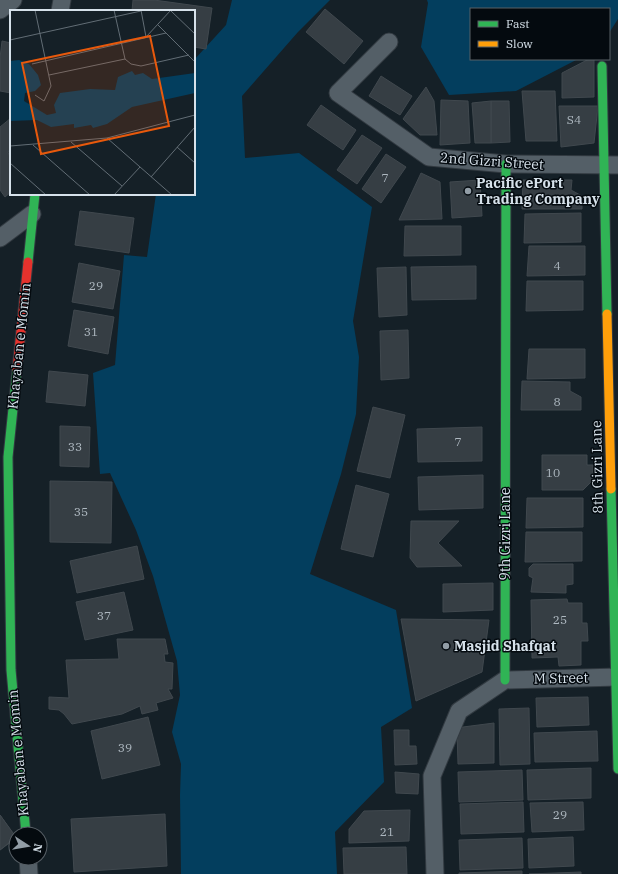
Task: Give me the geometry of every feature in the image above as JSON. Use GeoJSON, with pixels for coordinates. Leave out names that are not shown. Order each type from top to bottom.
{"type":"FeatureCollection","features":[{"type":"Feature","properties":{"kind":"street"},"geometry":{"type":"LineString","coordinates":[[0,10],[13,0]]}},
{"type":"Feature","properties":{"kind":"street"},"geometry":{"type":"LineString","coordinates":[[60,10],[62,0]]}},
{"type":"Feature","properties":{"kind":"street","name":"2nd Gizri Street"},"geometry":{"type":"LineString","coordinates":[[389,42],[338,93],[429,157],[506,164],[610,166]]}},
{"type":"Feature","properties":{"kind":"street","name":"8th Gizri Lane"},"geometry":{"type":"LineString","coordinates":[[602,66],[610,166],[618,768]]}},
{"type":"Feature","properties":{"kind":"street","name":"9th Gizri Lane"},"geometry":{"type":"LineString","coordinates":[[505,680],[506,164]]}},
{"type":"Feature","properties":{"kind":"street","name":"Khayaban e Momin"},"geometry":{"type":"LineString","coordinates":[[25,826],[11,670],[4,460],[35,195]]}},
{"type":"Feature","properties":{"kind":"street"},"geometry":{"type":"LineString","coordinates":[[0,238],[32,214]]}},
{"type":"Feature","properties":{"kind":"street","name":"M Street"},"geometry":{"type":"LineString","coordinates":[[505,680],[617,677]]}},
{"type":"Feature","properties":{"kind":"street"},"geometry":{"type":"LineString","coordinates":[[435,874],[432,776],[459,712],[505,680]]}},
{"type":"Feature","properties":{"kind":"shaded area"},"geometry":{"type":"Polygon","coordinates":[[[232,0],[330,0],[298,32],[242,96],[245,158],[299,153],[372,207],[353,321],[359,357],[356,414],[341,474],[310,574],[396,610],[412,708],[381,727],[384,782],[335,832],[337,874],[181,874],[181,764],[172,732],[180,695],[177,661],[153,576],[136,530],[110,473],[100,474],[93,373],[115,365],[124,255],[147,257],[156,195],[195,195],[195,59],[226,25],[232,0]]]}},
{"type":"Feature","properties":{"kind":"shaded area"},"geometry":{"type":"Polygon","coordinates":[[[427,0],[618,0],[618,19],[610,31],[610,8],[470,8],[470,60],[576,60],[516,91],[449,95],[421,47],[428,3],[427,0]]]}},
{"type":"Feature","properties":{"kind":"building"},"geometry":{"type":"Polygon","coordinates":[[[133,0],[154,0],[212,8],[206,49],[195,47],[195,10],[132,10],[133,0]]]}},
{"type":"Feature","properties":{"kind":"building"},"geometry":{"type":"Polygon","coordinates":[[[325,9],[363,41],[344,64],[306,32],[325,9]]]}},
{"type":"Feature","properties":{"kind":"building"},"geometry":{"type":"Polygon","coordinates":[[[2,41],[10,43],[10,93],[0,91],[0,58],[2,41]]]}},
{"type":"Feature","properties":{"kind":"building"},"geometry":{"type":"Polygon","coordinates":[[[587,60],[594,60],[594,97],[562,98],[562,73],[587,60]]]}},
{"type":"Feature","properties":{"kind":"building"},"geometry":{"type":"Polygon","coordinates":[[[381,76],[412,96],[400,115],[369,96],[381,76]]]}},
{"type":"Feature","properties":{"kind":"building"},"geometry":{"type":"Polygon","coordinates":[[[426,87],[434,101],[437,135],[420,135],[403,119],[426,87]]]}},
{"type":"Feature","properties":{"kind":"building"},"geometry":{"type":"Polygon","coordinates":[[[522,91],[555,91],[557,141],[526,141],[522,91]]]}},
{"type":"Feature","properties":{"kind":"building"},"geometry":{"type":"Polygon","coordinates":[[[441,100],[468,101],[470,143],[440,145],[441,100]]]}},
{"type":"Feature","properties":{"kind":"building"},"geometry":{"type":"Polygon","coordinates":[[[491,101],[509,101],[510,142],[491,143],[491,101]]]}},
{"type":"Feature","properties":{"kind":"building"},"geometry":{"type":"Polygon","coordinates":[[[491,101],[491,143],[475,143],[472,103],[491,101]]]}},
{"type":"Feature","properties":{"kind":"building"},"geometry":{"type":"Polygon","coordinates":[[[321,105],[356,130],[343,150],[307,125],[321,105]]]}},
{"type":"Feature","properties":{"kind":"building"},"geometry":{"type":"Polygon","coordinates":[[[559,106],[598,106],[594,143],[561,147],[559,106]]]}},
{"type":"Feature","properties":{"kind":"building"},"geometry":{"type":"Polygon","coordinates":[[[10,119],[10,149],[8,152],[10,157],[10,193],[5,197],[0,190],[0,127],[10,119]]]}},
{"type":"Feature","properties":{"kind":"building"},"geometry":{"type":"Polygon","coordinates":[[[362,135],[382,148],[357,184],[337,170],[362,135]]]}},
{"type":"Feature","properties":{"kind":"building"},"geometry":{"type":"Polygon","coordinates":[[[386,154],[406,167],[381,203],[362,189],[386,154]]]}},
{"type":"Feature","properties":{"kind":"building"},"geometry":{"type":"Polygon","coordinates":[[[421,173],[440,182],[442,219],[399,220],[421,173]]]}},
{"type":"Feature","properties":{"kind":"building"},"geometry":{"type":"Polygon","coordinates":[[[480,180],[482,216],[452,218],[450,182],[480,180]]]}},
{"type":"Feature","properties":{"kind":"building"},"geometry":{"type":"Polygon","coordinates":[[[523,180],[572,180],[571,190],[582,196],[582,209],[522,209],[523,180]]]}},
{"type":"Feature","properties":{"kind":"building"},"geometry":{"type":"Polygon","coordinates":[[[80,211],[134,218],[129,253],[75,245],[80,211]]]}},
{"type":"Feature","properties":{"kind":"building"},"geometry":{"type":"Polygon","coordinates":[[[581,213],[581,242],[524,243],[525,214],[581,213]]]}},
{"type":"Feature","properties":{"kind":"building"},"geometry":{"type":"Polygon","coordinates":[[[405,226],[461,226],[461,255],[404,256],[405,226]]]}},
{"type":"Feature","properties":{"kind":"building"},"geometry":{"type":"Polygon","coordinates":[[[529,246],[585,246],[585,275],[527,276],[529,246]]]}},
{"type":"Feature","properties":{"kind":"building"},"geometry":{"type":"Polygon","coordinates":[[[79,263],[120,271],[113,309],[72,302],[79,263]]]}},
{"type":"Feature","properties":{"kind":"building"},"geometry":{"type":"Polygon","coordinates":[[[476,266],[476,299],[412,300],[411,267],[476,266]]]}},
{"type":"Feature","properties":{"kind":"building"},"geometry":{"type":"Polygon","coordinates":[[[406,267],[407,315],[379,317],[377,268],[406,267]]]}},
{"type":"Feature","properties":{"kind":"building"},"geometry":{"type":"Polygon","coordinates":[[[527,281],[583,281],[583,310],[526,311],[527,281]]]}},
{"type":"Feature","properties":{"kind":"building"},"geometry":{"type":"Polygon","coordinates":[[[74,310],[114,317],[108,354],[68,346],[74,310]]]}},
{"type":"Feature","properties":{"kind":"building"},"geometry":{"type":"Polygon","coordinates":[[[408,330],[409,378],[381,380],[380,331],[408,330]]]}},
{"type":"Feature","properties":{"kind":"building"},"geometry":{"type":"Polygon","coordinates":[[[529,349],[585,349],[585,378],[527,379],[529,349]]]}},
{"type":"Feature","properties":{"kind":"building"},"geometry":{"type":"Polygon","coordinates":[[[49,371],[88,375],[85,406],[46,402],[49,371]]]}},
{"type":"Feature","properties":{"kind":"building"},"geometry":{"type":"Polygon","coordinates":[[[522,381],[570,382],[570,391],[581,397],[581,410],[521,410],[522,381]]]}},
{"type":"Feature","properties":{"kind":"building"},"geometry":{"type":"Polygon","coordinates":[[[373,407],[405,415],[390,478],[357,471],[373,407]]]}},
{"type":"Feature","properties":{"kind":"building"},"geometry":{"type":"Polygon","coordinates":[[[60,426],[90,427],[89,467],[60,466],[60,426]]]}},
{"type":"Feature","properties":{"kind":"building"},"geometry":{"type":"Polygon","coordinates":[[[482,427],[482,461],[418,462],[417,429],[482,427]]]}},
{"type":"Feature","properties":{"kind":"building"},"geometry":{"type":"Polygon","coordinates":[[[542,455],[587,455],[587,465],[593,465],[593,480],[583,490],[542,490],[542,455]]]}},
{"type":"Feature","properties":{"kind":"building"},"geometry":{"type":"Polygon","coordinates":[[[483,475],[483,508],[419,510],[418,477],[483,475]]]}},
{"type":"Feature","properties":{"kind":"building"},"geometry":{"type":"Polygon","coordinates":[[[50,481],[112,482],[111,543],[50,542],[50,481]]]}},
{"type":"Feature","properties":{"kind":"building"},"geometry":{"type":"Polygon","coordinates":[[[356,485],[389,494],[373,557],[341,549],[356,485]]]}},
{"type":"Feature","properties":{"kind":"building"},"geometry":{"type":"Polygon","coordinates":[[[527,498],[583,498],[583,527],[526,528],[527,498]]]}},
{"type":"Feature","properties":{"kind":"building"},"geometry":{"type":"Polygon","coordinates":[[[411,521],[459,521],[438,543],[462,566],[417,567],[410,558],[411,521]]]}},
{"type":"Feature","properties":{"kind":"building"},"geometry":{"type":"Polygon","coordinates":[[[526,532],[582,532],[582,561],[525,562],[526,532]]]}},
{"type":"Feature","properties":{"kind":"building"},"geometry":{"type":"Polygon","coordinates":[[[137,546],[144,579],[77,593],[70,561],[137,546]]]}},
{"type":"Feature","properties":{"kind":"building"},"geometry":{"type":"Polygon","coordinates":[[[533,564],[573,564],[573,584],[566,585],[566,593],[531,592],[533,578],[529,576],[529,568],[533,564]]]}},
{"type":"Feature","properties":{"kind":"building"},"geometry":{"type":"Polygon","coordinates":[[[493,583],[493,610],[443,612],[443,584],[493,583]]]}},
{"type":"Feature","properties":{"kind":"building"},"geometry":{"type":"Polygon","coordinates":[[[124,592],[133,630],[85,640],[76,602],[124,592]]]}},
{"type":"Feature","properties":{"kind":"building"},"geometry":{"type":"Polygon","coordinates":[[[567,599],[568,603],[582,603],[582,623],[587,623],[588,641],[581,641],[581,665],[559,666],[558,657],[532,658],[531,600],[567,599]]]}},
{"type":"Feature","properties":{"kind":"building","name":"Masjid Shafqat"},"geometry":{"type":"Polygon","coordinates":[[[401,619],[489,620],[482,672],[416,701],[401,619]]]}},
{"type":"Feature","properties":{"kind":"building"},"geometry":{"type":"Polygon","coordinates":[[[117,639],[165,639],[168,654],[164,654],[165,662],[173,663],[172,689],[168,689],[173,698],[156,703],[158,710],[142,714],[140,706],[122,714],[72,724],[59,710],[49,709],[49,697],[69,698],[66,660],[119,659],[117,639]]]}},
{"type":"Feature","properties":{"kind":"building"},"geometry":{"type":"Polygon","coordinates":[[[588,697],[589,725],[537,727],[536,698],[588,697]]]}},
{"type":"Feature","properties":{"kind":"building"},"geometry":{"type":"Polygon","coordinates":[[[529,708],[530,764],[500,765],[499,709],[529,708]]]}},
{"type":"Feature","properties":{"kind":"building"},"geometry":{"type":"Polygon","coordinates":[[[148,717],[160,765],[102,779],[91,731],[148,717]]]}},
{"type":"Feature","properties":{"kind":"building"},"geometry":{"type":"Polygon","coordinates":[[[494,723],[494,763],[458,764],[457,732],[463,727],[494,723]]]}},
{"type":"Feature","properties":{"kind":"building"},"geometry":{"type":"Polygon","coordinates":[[[394,730],[409,730],[409,746],[416,746],[417,764],[395,765],[394,730]]]}},
{"type":"Feature","properties":{"kind":"building"},"geometry":{"type":"Polygon","coordinates":[[[597,731],[598,761],[535,762],[534,733],[597,731]]]}},
{"type":"Feature","properties":{"kind":"building"},"geometry":{"type":"Polygon","coordinates":[[[591,768],[591,798],[528,800],[527,770],[591,768]]]}},
{"type":"Feature","properties":{"kind":"building"},"geometry":{"type":"Polygon","coordinates":[[[522,770],[523,800],[459,802],[458,772],[522,770]]]}},
{"type":"Feature","properties":{"kind":"building"},"geometry":{"type":"Polygon","coordinates":[[[395,772],[419,774],[418,794],[396,793],[395,772]]]}},
{"type":"Feature","properties":{"kind":"building"},"geometry":{"type":"Polygon","coordinates":[[[523,802],[524,832],[461,834],[460,804],[523,802]]]}},
{"type":"Feature","properties":{"kind":"building"},"geometry":{"type":"Polygon","coordinates":[[[583,802],[584,830],[532,832],[530,803],[583,802]]]}},
{"type":"Feature","properties":{"kind":"building"},"geometry":{"type":"Polygon","coordinates":[[[410,810],[409,841],[349,843],[349,829],[364,811],[410,810]]]}},
{"type":"Feature","properties":{"kind":"building"},"geometry":{"type":"Polygon","coordinates":[[[165,814],[167,866],[74,872],[71,819],[165,814]]]}},
{"type":"Feature","properties":{"kind":"building"},"geometry":{"type":"Polygon","coordinates":[[[0,815],[8,826],[8,844],[0,850],[0,815]]]}},
{"type":"Feature","properties":{"kind":"building"},"geometry":{"type":"Polygon","coordinates":[[[0,815],[8,826],[8,844],[0,850],[0,815]]]}},
{"type":"Feature","properties":{"kind":"building"},"geometry":{"type":"Polygon","coordinates":[[[573,837],[574,866],[529,868],[528,839],[573,837]]]}},
{"type":"Feature","properties":{"kind":"building"},"geometry":{"type":"Polygon","coordinates":[[[522,838],[523,868],[460,870],[459,840],[522,838]]]}},
{"type":"Feature","properties":{"kind":"building"},"geometry":{"type":"Polygon","coordinates":[[[406,847],[407,874],[344,874],[343,848],[406,847]]]}},
{"type":"Feature","properties":{"kind":"building"},"geometry":{"type":"Polygon","coordinates":[[[522,871],[522,874],[459,874],[459,873],[522,871]]]}},
{"type":"Feature","properties":{"kind":"building"},"geometry":{"type":"Polygon","coordinates":[[[581,872],[581,874],[529,874],[581,872]]]}},
{"type":"Feature","properties":{"kind":"traffic: fast"},"geometry":{"type":"LineString","coordinates":[[602,66],[607,314]]}},
{"type":"Feature","properties":{"kind":"traffic: fast"},"geometry":{"type":"LineString","coordinates":[[505,680],[506,164]]}},
{"type":"Feature","properties":{"kind":"traffic: fast"},"geometry":{"type":"LineString","coordinates":[[28,262],[35,195]]}},
{"type":"Feature","properties":{"kind":"traffic: fast"},"geometry":{"type":"LineString","coordinates":[[17,370],[8,457],[11,670],[25,826]]}},
{"type":"Feature","properties":{"kind":"traffic: fast"},"geometry":{"type":"LineString","coordinates":[[611,489],[618,769]]}},
{"type":"Feature","properties":{"kind":"traffic: slow"},"geometry":{"type":"LineString","coordinates":[[607,314],[611,489]]}},
{"type":"Feature","properties":{"kind":"traffic: jam"},"geometry":{"type":"LineString","coordinates":[[17,370],[28,262]]}},
{"type":"Feature","properties":{"kind":"place","name":"Pacific ePort Trading Company"},"geometry":{"type":"Point","coordinates":[468,191]}},
{"type":"Feature","properties":{"kind":"place","name":"Masjid Shafqat"},"geometry":{"type":"Point","coordinates":[446,646]}}]}
